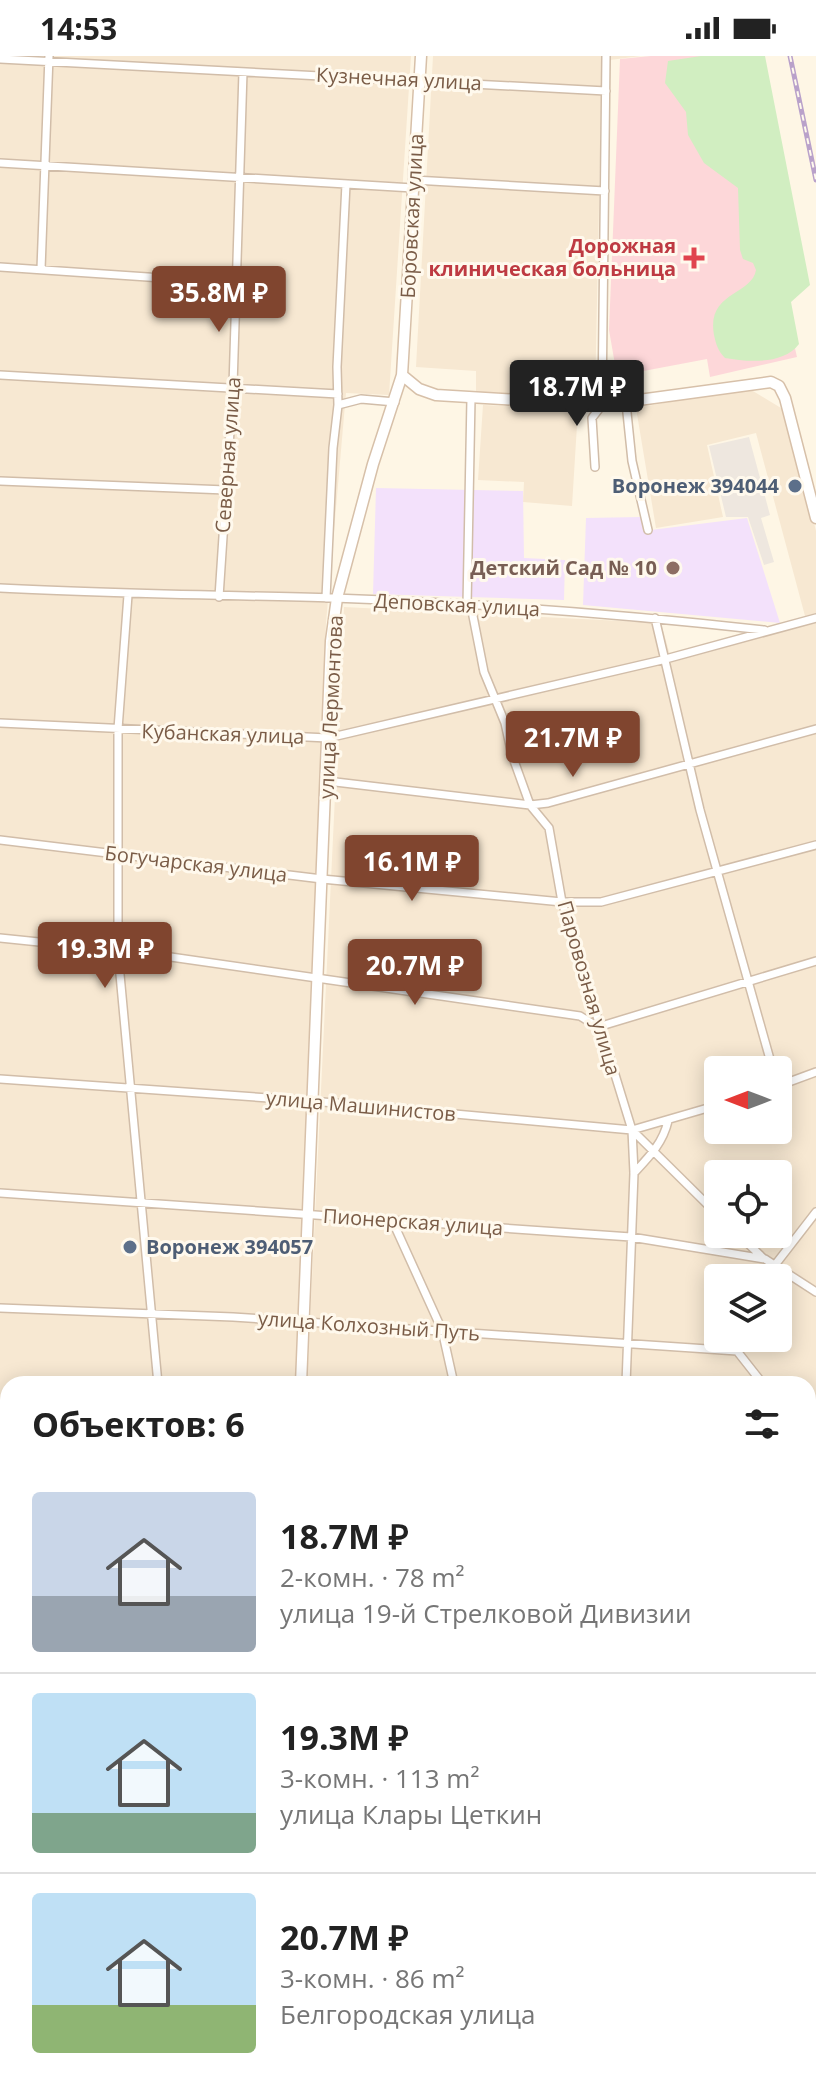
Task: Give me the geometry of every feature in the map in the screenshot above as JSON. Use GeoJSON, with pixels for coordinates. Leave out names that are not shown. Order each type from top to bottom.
{"type":"FeatureCollection","features":[{"type":"Feature","properties":{"kind":"street","name":"Боровская улица"},"geometry":{"type":"LineString","coordinates":[[402,375],[421,56]]}},
{"type":"Feature","properties":{"kind":"street"},"geometry":{"type":"LineString","coordinates":[[595,467],[592,418],[602,405],[606,56]]}},
{"type":"Feature","properties":{"kind":"street","name":"Кузнечная улица"},"geometry":{"type":"LineString","coordinates":[[0,59],[49,58],[243,72],[606,91]]}},
{"type":"Feature","properties":{"kind":"street"},"geometry":{"type":"LineString","coordinates":[[41,269],[49,58]]}},
{"type":"Feature","properties":{"kind":"street","name":"Северная улица"},"geometry":{"type":"LineString","coordinates":[[219,597],[233,386],[243,72]]}},
{"type":"Feature","properties":{"kind":"street"},"geometry":{"type":"LineString","coordinates":[[0,163],[346,184],[605,191]]}},
{"type":"Feature","properties":{"kind":"street"},"geometry":{"type":"LineString","coordinates":[[332,598],[333,448],[338,405],[346,184]]}},
{"type":"Feature","properties":{"kind":"street"},"geometry":{"type":"LineString","coordinates":[[0,267],[236,283]]}},
{"type":"Feature","properties":{"kind":"street"},"geometry":{"type":"LineString","coordinates":[[0,375],[338,394]]}},
{"type":"Feature","properties":{"kind":"street"},"geometry":{"type":"LineString","coordinates":[[402,375],[428,393],[602,405],[755,382],[776,384],[785,398],[816,518]]}},
{"type":"Feature","properties":{"kind":"street","name":"улица Лермонтова"},"geometry":{"type":"LineString","coordinates":[[301,1376],[332,598],[402,375]]}},
{"type":"Feature","properties":{"kind":"street","name":"Паровозная улица"},"geometry":{"type":"LineString","coordinates":[[471,398],[469,606],[494,700],[505,723],[530,805],[549,828],[562,902],[632,1130],[634,1173],[627,1376]]}},
{"type":"Feature","properties":{"kind":"street"},"geometry":{"type":"LineString","coordinates":[[338,405],[361,399],[395,402]]}},
{"type":"Feature","properties":{"kind":"street"},"geometry":{"type":"LineString","coordinates":[[626,403],[632,461],[648,530]]}},
{"type":"Feature","properties":{"kind":"street"},"geometry":{"type":"LineString","coordinates":[[0,481],[226,490]]}},
{"type":"Feature","properties":{"kind":"street","name":"Деповская улица"},"geometry":{"type":"LineString","coordinates":[[0,588],[128,595],[332,598],[655,618],[770,631]]}},
{"type":"Feature","properties":{"kind":"street"},"geometry":{"type":"LineString","coordinates":[[128,595],[118,729],[115,855],[118,953],[157,1376]]}},
{"type":"Feature","properties":{"kind":"street"},"geometry":{"type":"LineString","coordinates":[[655,618],[662,660],[769,1056]]}},
{"type":"Feature","properties":{"kind":"street","name":"Кубанская улица"},"geometry":{"type":"LineString","coordinates":[[0,723],[328,738],[662,660],[816,618]]}},
{"type":"Feature","properties":{"kind":"street"},"geometry":{"type":"LineString","coordinates":[[327,781],[530,805],[816,729]]}},
{"type":"Feature","properties":{"kind":"street","name":"Богучарская улица"},"geometry":{"type":"LineString","coordinates":[[0,840],[322,879],[562,902],[601,902],[816,845]]}},
{"type":"Feature","properties":{"kind":"street"},"geometry":{"type":"LineString","coordinates":[[0,938],[317,977],[580,1016],[598,1027],[816,961]]}},
{"type":"Feature","properties":{"kind":"street"},"geometry":{"type":"LineString","coordinates":[[580,1016],[590,1001]]}},
{"type":"Feature","properties":{"kind":"street"},"geometry":{"type":"LineString","coordinates":[[792,1081],[816,1072]]}},
{"type":"Feature","properties":{"kind":"street","name":"улица Машинистов"},"geometry":{"type":"LineString","coordinates":[[0,1079],[312,1101],[632,1130],[704,1109]]}},
{"type":"Feature","properties":{"kind":"street"},"geometry":{"type":"LineString","coordinates":[[634,1173],[653,1153],[665,1134],[668,1121]]}},
{"type":"Feature","properties":{"kind":"street"},"geometry":{"type":"LineString","coordinates":[[632,1130],[704,1202]]}},
{"type":"Feature","properties":{"kind":"street","name":"Пионерская улица"},"geometry":{"type":"LineString","coordinates":[[0,1193],[631,1237],[765,1259],[773,1264]]}},
{"type":"Feature","properties":{"kind":"street"},"geometry":{"type":"LineString","coordinates":[[776,1264],[816,1212]]}},
{"type":"Feature","properties":{"kind":"street"},"geometry":{"type":"LineString","coordinates":[[392,1220],[442,1330],[452,1376]]}},
{"type":"Feature","properties":{"kind":"street"},"geometry":{"type":"LineString","coordinates":[[753,1248],[765,1259]]}},
{"type":"Feature","properties":{"kind":"street","name":"Пионерская улица"},"geometry":{"type":"LineString","coordinates":[[792,1276],[816,1292]]}},
{"type":"Feature","properties":{"kind":"street","name":"улица Колхозный Путь"},"geometry":{"type":"LineString","coordinates":[[0,1308],[442,1330],[704,1349]]}},
{"type":"Feature","properties":{"kind":"street"},"geometry":{"type":"LineString","coordinates":[[738,1352],[757,1376]]}},
{"type":"Feature","properties":{"kind":"shaded area"},"geometry":{"type":"Polygon","coordinates":[[[0,56],[411,56],[389,395],[346,393],[326,623],[297,1376],[0,1376],[0,56]]]}},
{"type":"Feature","properties":{"kind":"shaded area"},"geometry":{"type":"Polygon","coordinates":[[[433,56],[641,56],[602,61],[595,397],[476,392],[476,371],[416,367],[433,56]]]}},
{"type":"Feature","properties":{"kind":"shaded area","name":"Дорожная клиническая больница"},"geometry":{"type":"Polygon","coordinates":[[[727,56],[797,357],[710,377],[707,359],[617,376],[609,330],[620,59],[727,56]]]}},
{"type":"Feature","properties":{"kind":"shaded area"},"geometry":{"type":"Polygon","coordinates":[[[748,388],[786,411],[816,531],[816,613],[805,616],[756,433],[707,445],[723,517],[656,528],[636,408],[748,388]]]}},
{"type":"Feature","properties":{"kind":"shaded area"},"geometry":{"type":"Polygon","coordinates":[[[483,405],[578,409],[572,506],[523,502],[524,482],[478,480],[483,405]]]}},
{"type":"Feature","properties":{"kind":"shaded area"},"geometry":{"type":"Polygon","coordinates":[[[749,437],[770,515],[761,518],[774,562],[764,565],[748,517],[726,517],[709,446],[749,437]]]}},
{"type":"Feature","properties":{"kind":"shaded area"},"geometry":{"type":"Polygon","coordinates":[[[376,488],[523,491],[524,558],[565,560],[564,600],[373,594],[376,488]]]}},
{"type":"Feature","properties":{"kind":"shaded area","name":"Детский Сад № 10"},"geometry":{"type":"Polygon","coordinates":[[[641,517],[643,531],[747,518],[780,623],[583,605],[586,518],[641,517]]]}},
{"type":"Feature","properties":{"kind":"shaded area"},"geometry":{"type":"Polygon","coordinates":[[[344,607],[661,623],[672,662],[816,622],[816,1376],[307,1376],[344,607]]]}},
{"type":"Feature","properties":{"kind":"green space"},"geometry":{"type":"Polygon","coordinates":[[[701,56],[765,56],[810,285],[791,302],[799,344],[775,359],[754,361],[725,358],[715,338],[713,321],[717,310],[747,285],[756,270],[753,263],[743,259],[740,250],[738,188],[704,163],[688,135],[686,112],[665,83],[668,61],[701,56]]]}},
{"type":"Feature","properties":{"kind":"railway"},"geometry":{"type":"LineString","coordinates":[[790,56],[816,180]]}},
{"type":"Feature","properties":{"kind":"place","name":"Дорожная клиническая больница"},"geometry":{"type":"Point","coordinates":[694,258]}},
{"type":"Feature","properties":{"kind":"place","name":"Воронеж 394044"},"geometry":{"type":"Point","coordinates":[795,486]}},
{"type":"Feature","properties":{"kind":"place","name":"Детский Сад № 10"},"geometry":{"type":"Point","coordinates":[673,568]}},
{"type":"Feature","properties":{"kind":"place","name":"Воронеж 394057"},"geometry":{"type":"Point","coordinates":[130,1247]}}]}
